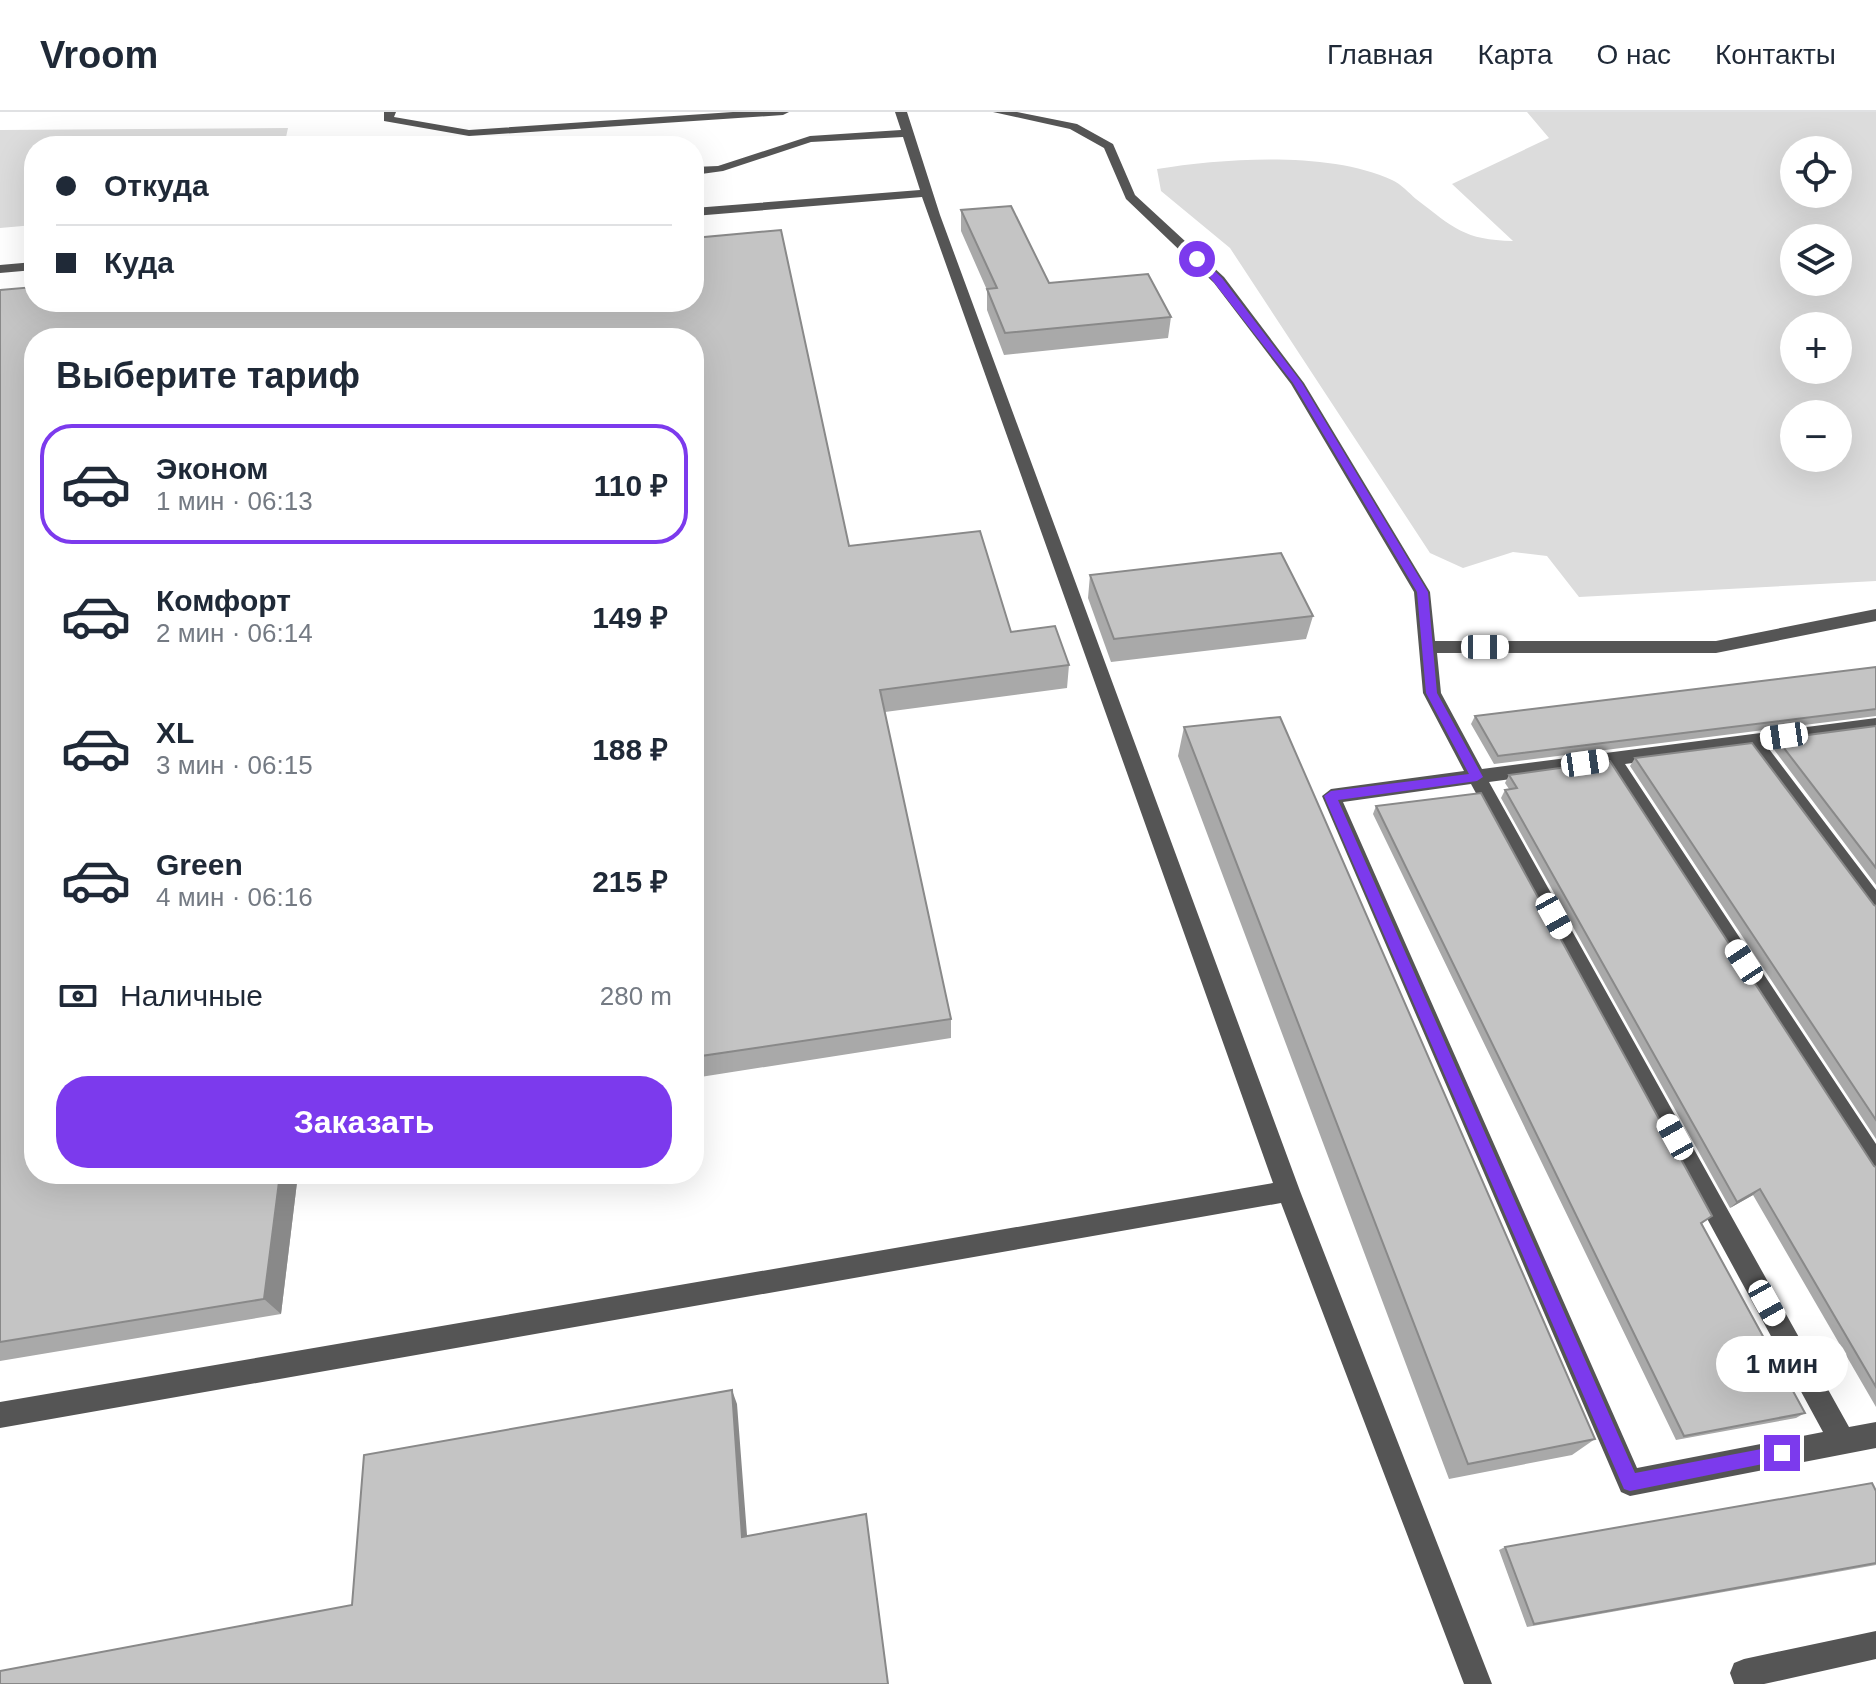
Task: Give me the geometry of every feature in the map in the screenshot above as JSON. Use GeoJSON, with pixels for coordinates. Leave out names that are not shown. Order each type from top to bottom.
{"type":"FeatureCollection","features":[{"type":"Feature","properties":{"kind":"lane"},"geometry":{"type":"LineString","coordinates":[[390,112],[388,119],[469,133],[783,112]]}},
{"type":"Feature","properties":{"kind":"lane"},"geometry":{"type":"LineString","coordinates":[[901,112],[1288,1191],[1478,1684]]}},
{"type":"Feature","properties":{"kind":"lane"},"geometry":{"type":"LineString","coordinates":[[999,112],[1073,126],[1109,146],[1130,196],[1219,280],[1297,383],[1422,592],[1432,693],[1843,1442]]}},
{"type":"Feature","properties":{"kind":"lane"},"geometry":{"type":"LineString","coordinates":[[704,170],[719,169],[810,139],[908,133]]}},
{"type":"Feature","properties":{"kind":"lane"},"geometry":{"type":"LineString","coordinates":[[704,211],[928,193]]}},
{"type":"Feature","properties":{"kind":"lane"},"geometry":{"type":"LineString","coordinates":[[0,269],[24,267]]}},
{"type":"Feature","properties":{"kind":"lane"},"geometry":{"type":"LineString","coordinates":[[1427,647],[1716,647],[1876,615]]}},
{"type":"Feature","properties":{"kind":"lane"},"geometry":{"type":"LineString","coordinates":[[1875,1437],[1630,1483],[1331,796],[1876,724]]}},
{"type":"Feature","properties":{"kind":"lane"},"geometry":{"type":"LineString","coordinates":[[1753,741],[1876,905]]}},
{"type":"Feature","properties":{"kind":"lane"},"geometry":{"type":"LineString","coordinates":[[1612,759],[1876,1164]]}},
{"type":"Feature","properties":{"kind":"lane"},"geometry":{"type":"LineString","coordinates":[[0,1415],[1288,1191]]}},
{"type":"Feature","properties":{"kind":"lane"},"geometry":{"type":"LineString","coordinates":[[1750,1684],[1744,1673],[1876,1645]]}},
{"type":"Feature","properties":{"kind":"shaded area"},"geometry":{"type":"Polygon","coordinates":[[[1527,112],[1876,112],[1876,581],[1579,597],[1547,556],[1513,552],[1463,568],[1430,553],[1230,248],[1161,191],[1157,169],[1244,160],[1339,164],[1395,182],[1440,218],[1471,235],[1513,241],[1452,184],[1549,138],[1527,112]]]}},
{"type":"Feature","properties":{"kind":"shaded area"},"geometry":{"type":"Polygon","coordinates":[[[288,128],[286,136],[24,136],[24,226],[0,228],[0,130],[288,128]]]}},
{"type":"Feature","properties":{"kind":"building"},"geometry":{"type":"Polygon","coordinates":[[[1011,206],[1049,283],[1148,274],[1171,317],[1005,333],[987,289],[997,288],[961,210],[1011,206]]]}},
{"type":"Feature","properties":{"kind":"building"},"geometry":{"type":"Polygon","coordinates":[[[781,230],[849,546],[980,531],[1011,632],[1055,626],[1069,665],[880,690],[951,1019],[704,1056],[704,328],[24,328],[24,1184],[279,1184],[264,1299],[0,1342],[0,290],[24,288],[24,312],[704,312],[704,237],[781,230]]]}},
{"type":"Feature","properties":{"kind":"building"},"geometry":{"type":"Polygon","coordinates":[[[1281,553],[1313,616],[1114,639],[1090,575],[1281,553]]]}},
{"type":"Feature","properties":{"kind":"building"},"geometry":{"type":"Polygon","coordinates":[[[1876,667],[1876,709],[1498,756],[1475,716],[1876,667]]]}},
{"type":"Feature","properties":{"kind":"building"},"geometry":{"type":"Polygon","coordinates":[[[1280,717],[1595,1439],[1468,1464],[1184,727],[1280,717]]]}},
{"type":"Feature","properties":{"kind":"building"},"geometry":{"type":"Polygon","coordinates":[[[1876,726],[1876,868],[1777,739],[1876,726]]]}},
{"type":"Feature","properties":{"kind":"building"},"geometry":{"type":"Polygon","coordinates":[[[1752,743],[1876,906],[1876,1120],[1635,758],[1752,743]]]}},
{"type":"Feature","properties":{"kind":"building"},"geometry":{"type":"Polygon","coordinates":[[[1610,761],[1876,1167],[1876,1387],[1760,1189],[1737,1202],[1505,790],[1517,788],[1509,775],[1610,761]]]}},
{"type":"Feature","properties":{"kind":"building"},"geometry":{"type":"Polygon","coordinates":[[[1481,793],[1712,1216],[1701,1223],[1805,1413],[1684,1436],[1376,806],[1481,793]]]}},
{"type":"Feature","properties":{"kind":"building"},"geometry":{"type":"Polygon","coordinates":[[[732,1390],[742,1537],[866,1514],[888,1684],[0,1684],[0,1671],[352,1605],[364,1455],[732,1390]]]}},
{"type":"Feature","properties":{"kind":"building"},"geometry":{"type":"Polygon","coordinates":[[[1872,1483],[1876,1491],[1876,1563],[1534,1624],[1505,1547],[1872,1483]]]}},
{"type":"Feature","properties":{"kind":"route"},"geometry":{"type":"LineString","coordinates":[[1197,259],[1219,280],[1297,383],[1422,592],[1432,693],[1477,777],[1331,796],[1630,1483],[1782,1453]]}}]}
